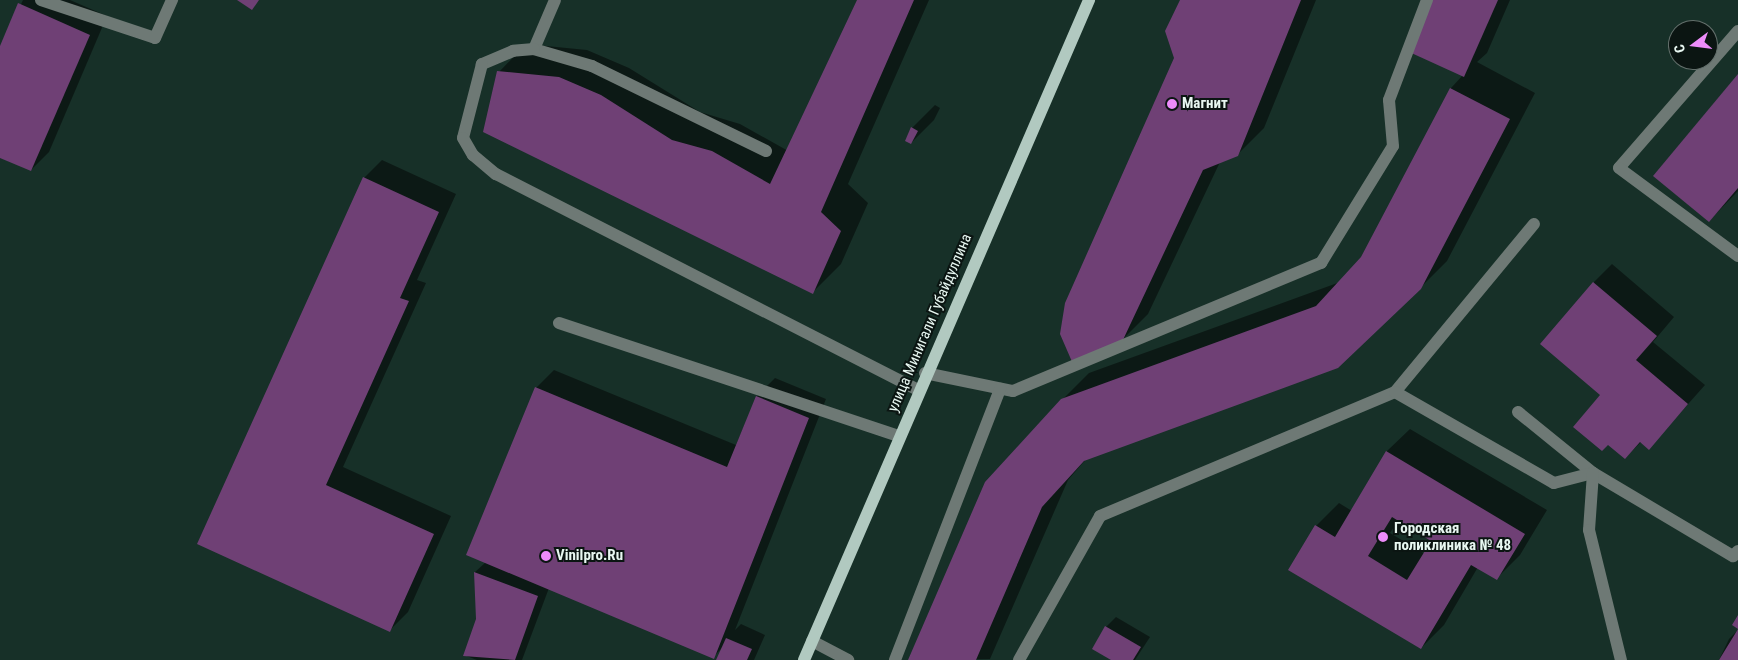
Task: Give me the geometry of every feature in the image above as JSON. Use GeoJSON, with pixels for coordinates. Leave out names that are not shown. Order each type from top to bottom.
{"type":"FeatureCollection","features":[{"type":"Feature","properties":{"kind":"main road","name":"улица Минигали Губайдуллина"},"geometry":{"type":"LineString","coordinates":[[804,660],[924,373],[1089,0]]}},
{"type":"Feature","properties":{"kind":"lane"},"geometry":{"type":"LineString","coordinates":[[41,0],[155,38],[172,0]]}},
{"type":"Feature","properties":{"kind":"lane"},"geometry":{"type":"LineString","coordinates":[[534,49],[555,0]]}},
{"type":"Feature","properties":{"kind":"lane"},"geometry":{"type":"LineString","coordinates":[[924,373],[1014,391],[1321,263],[1393,146],[1389,100],[1427,0]]}},
{"type":"Feature","properties":{"kind":"lane"},"geometry":{"type":"LineString","coordinates":[[1738,31],[1619,168],[1738,256]]}},
{"type":"Feature","properties":{"kind":"lane"},"geometry":{"type":"LineString","coordinates":[[766,151],[592,66],[534,49],[513,51],[482,64],[463,138],[473,155],[496,174],[918,390]]}},
{"type":"Feature","properties":{"kind":"lane"},"geometry":{"type":"LineString","coordinates":[[1020,660],[1100,516],[1395,392],[1534,224]]}},
{"type":"Feature","properties":{"kind":"lane"},"geometry":{"type":"LineString","coordinates":[[559,323],[898,436]]}},
{"type":"Feature","properties":{"kind":"lane"},"geometry":{"type":"LineString","coordinates":[[895,660],[1000,389]]}},
{"type":"Feature","properties":{"kind":"lane"},"geometry":{"type":"LineString","coordinates":[[1395,392],[1554,483],[1593,473]]}},
{"type":"Feature","properties":{"kind":"lane"},"geometry":{"type":"LineString","coordinates":[[1518,412],[1593,473],[1734,556],[1738,551]]}},
{"type":"Feature","properties":{"kind":"lane"},"geometry":{"type":"LineString","coordinates":[[1593,473],[1589,530],[1621,660]]}},
{"type":"Feature","properties":{"kind":"lane"},"geometry":{"type":"LineString","coordinates":[[812,641],[848,660]]}},
{"type":"Feature","properties":{"kind":"building"},"geometry":{"type":"Polygon","coordinates":[[[237,0],[259,0],[252,10],[237,0]]]}},
{"type":"Feature","properties":{"kind":"building"},"geometry":{"type":"Polygon","coordinates":[[[857,0],[914,0],[821,212],[841,231],[813,294],[483,132],[497,71],[559,77],[601,95],[672,140],[712,151],[770,184],[857,0]]]}},
{"type":"Feature","properties":{"kind":"building"},"geometry":{"type":"Polygon","coordinates":[[[1180,0],[1301,0],[1238,156],[1203,170],[1122,342],[1073,364],[1060,334],[1065,303],[1174,58],[1165,31],[1180,0]]]}},
{"type":"Feature","properties":{"kind":"building"},"geometry":{"type":"Polygon","coordinates":[[[1430,0],[1498,0],[1464,77],[1407,51],[1430,0]]]}},
{"type":"Feature","properties":{"kind":"building"},"geometry":{"type":"Polygon","coordinates":[[[18,3],[90,35],[31,171],[0,158],[0,46],[18,3]]]}},
{"type":"Feature","properties":{"kind":"building"},"geometry":{"type":"Polygon","coordinates":[[[1738,74],[1738,188],[1709,222],[1653,176],[1738,74]]]}},
{"type":"Feature","properties":{"kind":"building"},"geometry":{"type":"Polygon","coordinates":[[[1450,88],[1510,119],[1421,289],[1338,368],[1084,461],[1042,507],[976,660],[908,660],[985,482],[1061,399],[1316,306],[1361,257],[1450,88]]]}},
{"type":"Feature","properties":{"kind":"building"},"geometry":{"type":"Polygon","coordinates":[[[911,127],[918,131],[911,144],[905,141],[911,127]]]}},
{"type":"Feature","properties":{"kind":"building"},"geometry":{"type":"Polygon","coordinates":[[[363,177],[439,212],[400,298],[409,301],[326,485],[434,534],[390,632],[197,544],[363,177]]]}},
{"type":"Feature","properties":{"kind":"building"},"geometry":{"type":"Polygon","coordinates":[[[1593,282],[1657,336],[1636,360],[1688,404],[1649,450],[1640,442],[1625,459],[1608,445],[1602,451],[1573,427],[1600,395],[1540,344],[1593,282]]]}},
{"type":"Feature","properties":{"kind":"building"},"geometry":{"type":"Polygon","coordinates":[[[535,387],[727,467],[756,396],[809,418],[714,659],[466,555],[535,387]]]}},
{"type":"Feature","properties":{"kind":"building"},"geometry":{"type":"Polygon","coordinates":[[[1386,451],[1525,534],[1497,580],[1471,565],[1421,649],[1288,570],[1315,525],[1335,537],[1386,451]],[[1392,517],[1368,556],[1407,580],[1431,541],[1392,517]]]}},
{"type":"Feature","properties":{"kind":"building"},"geometry":{"type":"Polygon","coordinates":[[[474,572],[538,596],[515,660],[463,656],[476,619],[474,572]]]}},
{"type":"Feature","properties":{"kind":"building"},"geometry":{"type":"Polygon","coordinates":[[[1738,615],[1738,629],[1732,625],[1738,615]]]}},
{"type":"Feature","properties":{"kind":"building"},"geometry":{"type":"Polygon","coordinates":[[[1105,626],[1141,647],[1133,660],[1111,660],[1092,649],[1105,626]]]}},
{"type":"Feature","properties":{"kind":"building"},"geometry":{"type":"Polygon","coordinates":[[[1738,629],[1738,660],[1719,660],[1738,629]]]}},
{"type":"Feature","properties":{"kind":"building"},"geometry":{"type":"Polygon","coordinates":[[[726,638],[752,649],[747,660],[716,660],[726,638]]]}},
{"type":"Feature","properties":{"kind":"place","name":"Магнит"},"geometry":{"type":"Point","coordinates":[1172,104]}},
{"type":"Feature","properties":{"kind":"place","name":"Городская поликлиника № 48"},"geometry":{"type":"Point","coordinates":[1383,537]}},
{"type":"Feature","properties":{"kind":"place","name":"Vinilpro.Ru"},"geometry":{"type":"Point","coordinates":[546,556]}}]}
